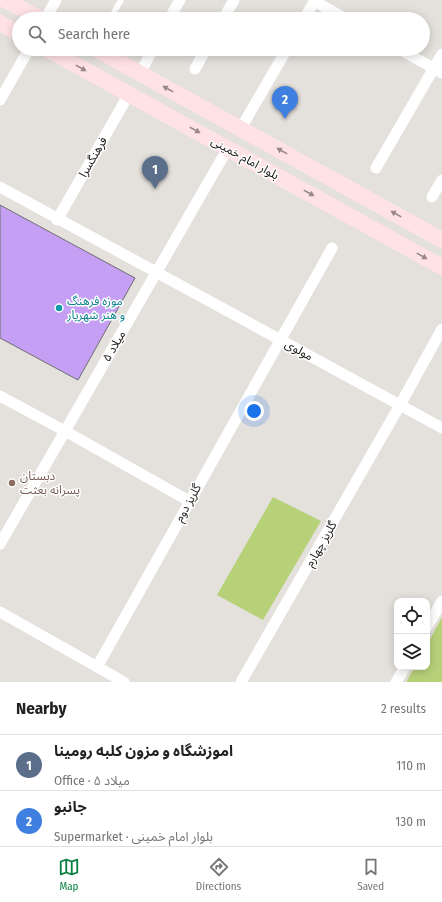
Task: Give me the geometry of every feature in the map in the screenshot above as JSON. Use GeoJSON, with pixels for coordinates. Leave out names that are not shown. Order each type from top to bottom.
{"type":"FeatureCollection","features":[{"type":"Feature","properties":{"kind":"street"},"geometry":{"type":"LineString","coordinates":[[5,0],[28,12]]}},
{"type":"Feature","properties":{"kind":"street"},"geometry":{"type":"LineString","coordinates":[[49,12],[56,0]]}},
{"type":"Feature","properties":{"kind":"street"},"geometry":{"type":"LineString","coordinates":[[174,12],[180,0]]}},
{"type":"Feature","properties":{"kind":"street"},"geometry":{"type":"LineString","coordinates":[[227,12],[234,0]]}},
{"type":"Feature","properties":{"kind":"street"},"geometry":{"type":"LineString","coordinates":[[308,12],[315,1],[334,12]]}},
{"type":"Feature","properties":{"kind":"street"},"geometry":{"type":"LineString","coordinates":[[0,23],[12,30]]}},
{"type":"Feature","properties":{"kind":"street"},"geometry":{"type":"LineString","coordinates":[[376,168],[438,71],[442,54]]}},
{"type":"Feature","properties":{"kind":"street"},"geometry":{"type":"LineString","coordinates":[[0,100],[25,56]]}},
{"type":"Feature","properties":{"kind":"street","name":"بلوار امام خمینی"},"geometry":{"type":"LineString","coordinates":[[60,56],[442,267]]}},
{"type":"Feature","properties":{"kind":"street","name":"بلوار امام خمینی"},"geometry":{"type":"LineString","coordinates":[[109,56],[442,240]]}},
{"type":"Feature","properties":{"kind":"street"},"geometry":{"type":"LineString","coordinates":[[140,73],[149,56]]}},
{"type":"Feature","properties":{"kind":"street"},"geometry":{"type":"LineString","coordinates":[[195,69],[202,56]]}},
{"type":"Feature","properties":{"kind":"street"},"geometry":{"type":"LineString","coordinates":[[228,148],[283,56]]}},
{"type":"Feature","properties":{"kind":"street"},"geometry":{"type":"LineString","coordinates":[[411,56],[438,71]]}},
{"type":"Feature","properties":{"kind":"street","name":"فرهنگسرا"},"geometry":{"type":"LineString","coordinates":[[57,220],[129,94]]}},
{"type":"Feature","properties":{"kind":"street","name":"میلاد ۵"},"geometry":{"type":"LineString","coordinates":[[0,544],[228,148]]}},
{"type":"Feature","properties":{"kind":"street"},"geometry":{"type":"LineString","coordinates":[[432,197],[442,180]]}},
{"type":"Feature","properties":{"kind":"street"},"geometry":{"type":"LineString","coordinates":[[0,187],[57,220],[156,273]]}},
{"type":"Feature","properties":{"kind":"street","name":"گلریز دوم"},"geometry":{"type":"LineString","coordinates":[[97,667],[332,248]]}},
{"type":"Feature","properties":{"kind":"street","name":"مولوی"},"geometry":{"type":"LineString","coordinates":[[156,273],[442,428]]}},
{"type":"Feature","properties":{"kind":"street","name":"گلریز چهارم"},"geometry":{"type":"LineString","coordinates":[[241,682],[442,329]]}},
{"type":"Feature","properties":{"kind":"street"},"geometry":{"type":"LineString","coordinates":[[0,396],[65,430],[189,501]]}},
{"type":"Feature","properties":{"kind":"street"},"geometry":{"type":"LineString","coordinates":[[430,622],[442,600]]}},
{"type":"Feature","properties":{"kind":"street"},"geometry":{"type":"LineString","coordinates":[[0,612],[124,682]]}},
{"type":"Feature","properties":{"kind":"street"},"geometry":{"type":"LineString","coordinates":[[396,682],[403,670]]}},
{"type":"Feature","properties":{"kind":"lane"},"geometry":{"type":"LineString","coordinates":[[114,12],[121,0]]}},
{"type":"Feature","properties":{"kind":"green space"},"geometry":{"type":"Polygon","coordinates":[[[273,497],[321,521],[263,620],[217,595],[273,497]]]}},
{"type":"Feature","properties":{"kind":"green space"},"geometry":{"type":"Polygon","coordinates":[[[442,617],[442,682],[406,682],[413,670],[430,670],[430,639],[442,617]]]}},
{"type":"Feature","properties":{"kind":"building","name":"موزه فرهنگ و هنر شهریار"},"geometry":{"type":"Polygon","coordinates":[[[0,205],[135,278],[78,380],[0,338],[0,205]]]}},
{"type":"Feature","properties":{"kind":"place","name":"جانبو"},"geometry":{"type":"Point","coordinates":[285,119]}},
{"type":"Feature","properties":{"kind":"place","name":"اموزشگاه و مزون کلبه رومینا"},"geometry":{"type":"Point","coordinates":[155,189]}},
{"type":"Feature","properties":{"kind":"place","name":"موزه فرهنگ و هنر شهریار"},"geometry":{"type":"Point","coordinates":[59,308]}},
{"type":"Feature","properties":{"kind":"place","name":"دبستان پسرانه بعثت"},"geometry":{"type":"Point","coordinates":[12,483]}}]}
